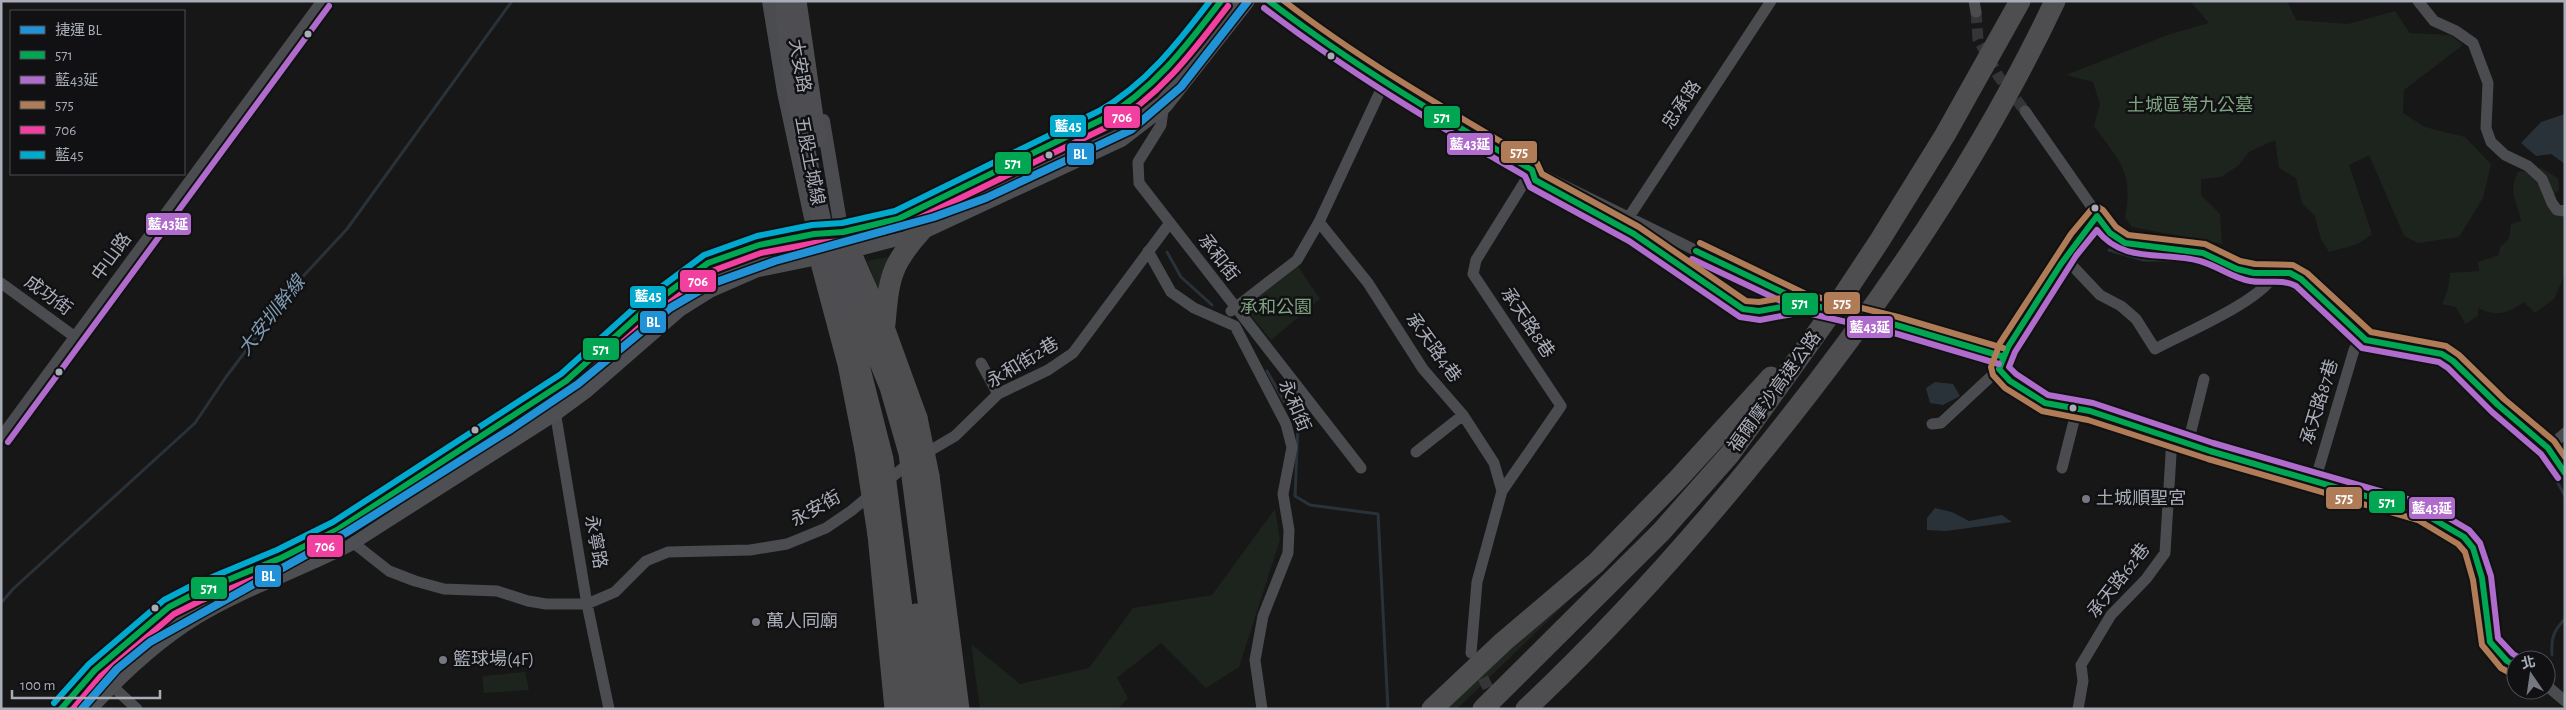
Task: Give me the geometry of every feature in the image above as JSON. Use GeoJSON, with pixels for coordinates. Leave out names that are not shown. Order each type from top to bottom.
{"type":"FeatureCollection","features":[{"type":"Feature","properties":{"kind":"highway","name":"五股土城線"},"geometry":{"type":"LineString","coordinates":[[784,1],[789,50],[810,174],[854,316]]}},
{"type":"Feature","properties":{"kind":"highway","name":"五股土城線"},"geometry":{"type":"LineString","coordinates":[[797,1],[822,171],[854,316]]}},
{"type":"Feature","properties":{"kind":"highway","name":"福爾摩沙高速公路"},"geometry":{"type":"LineString","coordinates":[[1484,709],[1613,581],[1730,454],[1828,317],[1945,136],[2020,1]]}},
{"type":"Feature","properties":{"kind":"highway","name":"福爾摩沙高速公路"},"geometry":{"type":"LineString","coordinates":[[1526,709],[1624,612],[1678,553],[1820,382],[1904,264],[1974,152],[2055,1]]}},
{"type":"Feature","properties":{"kind":"highway"},"geometry":{"type":"LineString","coordinates":[[885,330],[886,298],[890,276],[905,251],[922,230]]}},
{"type":"Feature","properties":{"kind":"highway"},"geometry":{"type":"LineString","coordinates":[[846,240],[885,330],[917,418],[929,476],[955,708]]}},
{"type":"Feature","properties":{"kind":"highway"},"geometry":{"type":"LineString","coordinates":[[819,255],[848,364],[865,450],[878,534],[900,708]]}},
{"type":"Feature","properties":{"kind":"highway"},"geometry":{"type":"LineString","coordinates":[[854,316],[873,392],[891,452],[919,614],[932,709]]}},
{"type":"Feature","properties":{"kind":"highway"},"geometry":{"type":"LineString","coordinates":[[854,316],[890,387],[909,453],[955,708]]}},
{"type":"Feature","properties":{"kind":"highway"},"geometry":{"type":"LineString","coordinates":[[854,316],[883,458],[900,708]]}},
{"type":"Feature","properties":{"kind":"highway"},"geometry":{"type":"LineString","coordinates":[[1432,709],[1503,642],[1596,563],[1678,479],[1828,317]]}},
{"type":"Feature","properties":{"kind":"highway"},"geometry":{"type":"LineString","coordinates":[[919,614],[927,709]]}},
{"type":"Feature","properties":{"kind":"main road"},"geometry":{"type":"LineString","coordinates":[[87,709],[141,655],[197,614],[316,559],[351,540],[555,411],[585,389],[678,308],[710,288],[756,268],[819,255],[846,240],[898,219],[1124,109],[1145,93],[1172,64],[1221,1]]}},
{"type":"Feature","properties":{"kind":"main road"},"geometry":{"type":"LineString","coordinates":[[61,709],[95,670],[169,608],[208,588],[281,558],[336,530],[566,381],[646,310],[708,263],[759,245],[814,234],[846,240],[922,230],[1117,140],[1164,104],[1188,76],[1245,1]]}},
{"type":"Feature","properties":{"kind":"main road"},"geometry":{"type":"LineString","coordinates":[[1172,64],[1188,76]]}},
{"type":"Feature","properties":{"kind":"street","name":"中山路"},"geometry":{"type":"LineString","coordinates":[[1,437],[322,1]]}},
{"type":"Feature","properties":{"kind":"street","name":"大安路"},"geometry":{"type":"LineString","coordinates":[[769,1],[784,92],[819,255]]}},
{"type":"Feature","properties":{"kind":"street","name":"大安路"},"geometry":{"type":"LineString","coordinates":[[806,1],[807,24],[846,240]]}},
{"type":"Feature","properties":{"kind":"street"},"geometry":{"type":"LineString","coordinates":[[1269,1],[1308,31],[1472,136],[1625,223],[1803,303],[1759,311],[1743,308],[1625,223]]}},
{"type":"Feature","properties":{"kind":"street","name":"忠承路"},"geometry":{"type":"LineString","coordinates":[[1625,223],[1771,1]]}},
{"type":"Feature","properties":{"kind":"street"},"geometry":{"type":"LineString","coordinates":[[2418,1],[2434,21],[2456,31],[2474,43],[2488,83],[2486,128],[2491,142],[2505,155],[2528,166],[2542,179],[2552,203],[2558,210],[2565,211]]}},
{"type":"Feature","properties":{"kind":"street"},"geometry":{"type":"LineString","coordinates":[[1223,320],[1234,307],[1297,260],[1319,222],[1385,81]]}},
{"type":"Feature","properties":{"kind":"street","name":"承和街"},"geometry":{"type":"LineString","coordinates":[[1164,104],[1161,125],[1142,154],[1137,170],[1139,183],[1169,224],[1361,468]]}},
{"type":"Feature","properties":{"kind":"street"},"geometry":{"type":"LineString","coordinates":[[2025,110],[2110,233],[2125,243],[2203,253],[2237,269],[2254,273],[2274,276],[2290,273],[2300,279],[2358,342],[2442,354],[2453,360],[2498,405],[2548,448],[2565,473]]}},
{"type":"Feature","properties":{"kind":"street","name":"承天路8巷"},"geometry":{"type":"LineString","coordinates":[[1502,490],[1561,406],[1473,274],[1476,260],[1532,170]]}},
{"type":"Feature","properties":{"kind":"street"},"geometry":{"type":"LineString","coordinates":[[1932,424],[1942,423],[1999,368],[2001,356],[2029,317],[2077,237],[2098,216]]}},
{"type":"Feature","properties":{"kind":"street","name":"承天路4巷"},"geometry":{"type":"LineString","coordinates":[[1319,222],[1368,284],[1423,369],[1463,415],[1494,463],[1502,490]]}},
{"type":"Feature","properties":{"kind":"street","name":"永和街2巷"},"geometry":{"type":"LineString","coordinates":[[891,479],[909,463],[955,436],[998,394],[1048,370],[1073,353],[1169,224]]}},
{"type":"Feature","properties":{"kind":"street","name":"永和街"},"geometry":{"type":"LineString","coordinates":[[1148,251],[1171,292],[1194,308],[1235,326],[1286,424],[1292,447],[1283,494],[1289,530],[1288,553],[1263,616],[1255,660],[1262,709]]}},
{"type":"Feature","properties":{"kind":"street"},"geometry":{"type":"LineString","coordinates":[[2064,257],[2100,295],[2121,306],[2136,319],[2155,349],[2254,297],[2274,276]]}},
{"type":"Feature","properties":{"kind":"street","name":"成功街"},"geometry":{"type":"LineString","coordinates":[[1,283],[75,337]]}},
{"type":"Feature","properties":{"kind":"street"},"geometry":{"type":"LineString","coordinates":[[1725,295],[1746,303],[1760,304],[1767,298],[1761,283]]}},
{"type":"Feature","properties":{"kind":"street"},"geometry":{"type":"LineString","coordinates":[[1770,308],[1776,301],[1778,292]]}},
{"type":"Feature","properties":{"kind":"street"},"geometry":{"type":"LineString","coordinates":[[1896,325],[2001,356]]}},
{"type":"Feature","properties":{"kind":"street","name":"承天路87巷"},"geometry":{"type":"LineString","coordinates":[[2315,481],[2358,342]]}},
{"type":"Feature","properties":{"kind":"street"},"geometry":{"type":"LineString","coordinates":[[981,364],[998,394]]}},
{"type":"Feature","properties":{"kind":"street"},"geometry":{"type":"LineString","coordinates":[[1999,368],[2010,381],[2045,402],[2077,409],[2188,444],[2421,512],[2464,537],[2477,558],[2486,602],[2490,642],[2499,654],[2506,659]]}},
{"type":"Feature","properties":{"kind":"street"},"geometry":{"type":"LineString","coordinates":[[2188,444],[2204,379]]}},
{"type":"Feature","properties":{"kind":"street","name":"永寧路"},"geometry":{"type":"LineString","coordinates":[[566,381],[555,411],[587,604],[609,709]]}},
{"type":"Feature","properties":{"kind":"street"},"geometry":{"type":"LineString","coordinates":[[2062,468],[2077,409]]}},
{"type":"Feature","properties":{"kind":"street"},"geometry":{"type":"LineString","coordinates":[[1416,452],[1463,415]]}},
{"type":"Feature","properties":{"kind":"street"},"geometry":{"type":"LineString","coordinates":[[2548,448],[2565,433]]}},
{"type":"Feature","properties":{"kind":"street","name":"承天路62巷"},"geometry":{"type":"LineString","coordinates":[[2078,709],[2083,681],[2081,665],[2111,615],[2146,579],[2165,552],[2172,438]]}},
{"type":"Feature","properties":{"kind":"street","name":"永安街"},"geometry":{"type":"LineString","coordinates":[[587,604],[615,592],[646,561],[668,552],[750,550],[787,544],[826,528],[891,479]]}},
{"type":"Feature","properties":{"kind":"street"},"geometry":{"type":"LineString","coordinates":[[1471,653],[1477,582],[1502,490]]}},
{"type":"Feature","properties":{"kind":"street"},"geometry":{"type":"LineString","coordinates":[[351,540],[389,571],[415,582],[444,589],[497,591],[528,601],[546,604],[587,604]]}},
{"type":"Feature","properties":{"kind":"street"},"geometry":{"type":"LineString","coordinates":[[95,670],[137,709]]}},
{"type":"Feature","properties":{"kind":"green space","name":"土城區第九公墓"},"geometry":{"type":"Polygon","coordinates":[[[2190,1],[2287,1],[2296,20],[2348,24],[2395,11],[2410,33],[2450,35],[2463,45],[2404,90],[2403,113],[2425,127],[2465,137],[2491,164],[2483,198],[2459,237],[2418,243],[2404,236],[2369,155],[2349,165],[2372,234],[2358,244],[2329,252],[2321,239],[2315,216],[2302,203],[2296,178],[2279,168],[2275,140],[2249,152],[2238,166],[2221,177],[2201,179],[2201,195],[2220,214],[2222,244],[2132,227],[2125,218],[2128,189],[2123,168],[2094,126],[2100,104],[2093,82],[2066,75],[2170,34],[2209,23],[2190,1]]]}},
{"type":"Feature","properties":{"kind":"green space"},"geometry":{"type":"Polygon","coordinates":[[[2541,168],[2558,178],[2559,190],[2549,199],[2565,210],[2565,274],[2554,299],[2535,313],[2524,302],[2502,313],[2491,313],[2478,308],[2478,316],[2465,324],[2456,307],[2442,304],[2448,289],[2450,273],[2479,271],[2478,262],[2499,255],[2500,247],[2509,239],[2511,224],[2521,221],[2513,192],[2518,172],[2541,168]]]}},
{"type":"Feature","properties":{"kind":"green space"},"geometry":{"type":"Polygon","coordinates":[[[893,256],[880,293],[867,261],[893,256]]]}},
{"type":"Feature","properties":{"kind":"green space","name":"承和公園"},"geometry":{"type":"Polygon","coordinates":[[[1297,265],[1320,299],[1271,340],[1244,307],[1297,265]]]}},
{"type":"Feature","properties":{"kind":"green space"},"geometry":{"type":"Polygon","coordinates":[[[1275,509],[1280,540],[1239,667],[1206,688],[1161,643],[1117,678],[1128,698],[1118,709],[980,709],[971,644],[1020,684],[1089,668],[1133,608],[1212,595],[1275,509]]]}},
{"type":"Feature","properties":{"kind":"green space"},"geometry":{"type":"Polygon","coordinates":[[[1592,578],[1457,709],[1442,709],[1592,578]]]}},
{"type":"Feature","properties":{"kind":"green space"},"geometry":{"type":"Polygon","coordinates":[[[525,672],[529,690],[484,693],[482,676],[525,672]]]}},
{"type":"Feature","properties":{"kind":"shaded area"},"geometry":{"type":"Polygon","coordinates":[[[2565,114],[2565,164],[2551,154],[2536,156],[2521,143],[2541,122],[2565,114]]]}},
{"type":"Feature","properties":{"kind":"shaded area"},"geometry":{"type":"Polygon","coordinates":[[[1935,382],[1953,384],[1960,396],[1943,405],[1930,403],[1926,388],[1935,382]]]}},
{"type":"Feature","properties":{"kind":"shaded area"},"geometry":{"type":"Polygon","coordinates":[[[1935,508],[1952,512],[1969,521],[2002,515],[2012,522],[1946,531],[1927,530],[1927,518],[1935,508]]]}},
{"type":"Feature","properties":{"kind":"waterway","name":"大安圳幹線"},"geometry":{"type":"LineString","coordinates":[[1,603],[13,589],[195,423],[226,377],[296,284],[347,229],[512,1]]}},
{"type":"Feature","properties":{"kind":"waterway"},"geometry":{"type":"LineString","coordinates":[[2109,250],[2144,260],[2177,260]]}},
{"type":"Feature","properties":{"kind":"waterway"},"geometry":{"type":"LineString","coordinates":[[1167,252],[1181,277],[1212,305]]}},
{"type":"Feature","properties":{"kind":"waterway"},"geometry":{"type":"LineString","coordinates":[[2219,271],[2231,279],[2262,284]]}},
{"type":"Feature","properties":{"kind":"waterway"},"geometry":{"type":"LineString","coordinates":[[2271,284],[2288,285],[2316,307],[2355,344]]}},
{"type":"Feature","properties":{"kind":"waterway"},"geometry":{"type":"LineString","coordinates":[[2359,348],[2371,353],[2437,363],[2445,367],[2548,465],[2565,496]]}},
{"type":"Feature","properties":{"kind":"waterway"},"geometry":{"type":"LineString","coordinates":[[1267,371],[1298,426],[1295,496],[1310,505],[1378,514],[1388,709]]}},
{"type":"Feature","properties":{"kind":"waterway"},"geometry":{"type":"LineString","coordinates":[[2552,650],[2554,636],[2558,627],[2565,619]]}},
{"type":"Feature","properties":{"kind":"tunnel"},"geometry":{"type":"LineString","coordinates":[[1976,12],[1978,39],[1999,77],[2025,111]]}},
{"type":"Feature","properties":{"kind":"tunnel"},"geometry":{"type":"LineString","coordinates":[[1803,303],[1896,325]]}},
{"type":"Feature","properties":{"kind":"tunnel"},"geometry":{"type":"LineString","coordinates":[[1476,663],[1495,703]]}},
{"type":"Feature","properties":{"kind":"metro line","name":"BL"},"geometry":{"type":"LineString","coordinates":[[82,709],[117,669],[150,642],[347,532],[511,429],[578,384],[670,308],[711,284],[775,261],[934,217],[986,198],[1131,130],[1181,87],[1248,1]]}},
{"type":"Feature","properties":{"kind":"transit line","name":"藍45"},"geometry":{"type":"LineString","coordinates":[[54,703],[89,664],[164,600],[193,585],[277,550],[333,522],[561,374],[641,302],[704,255],[757,236],[812,225],[842,223],[895,211],[1099,111],[1146,76],[1173,48],[1210,1]]}},
{"type":"Feature","properties":{"kind":"transit line","name":"571"},"geometry":{"type":"LineString","coordinates":[[61,709],[95,670],[169,607],[196,593],[281,558],[337,530],[566,381],[646,309],[708,263],[759,245],[814,234],[843,232],[898,219],[1103,119],[1138,95],[1153,81],[1195,35],[1221,1]]}},
{"type":"Feature","properties":{"kind":"transit line","name":"571"},"geometry":{"type":"LineString","coordinates":[[1269,1],[1300,25],[1365,69],[1431,111],[1532,170],[1535,180],[1634,234],[1743,309],[1759,311],[1803,303],[1896,325],[2001,356]]}},
{"type":"Feature","properties":{"kind":"transit line","name":"575"},"geometry":{"type":"LineString","coordinates":[[1284,1],[1376,66],[1537,163],[1542,174],[1639,227],[1746,301],[1759,302],[1805,294],[1898,317],[2003,348]]}},
{"type":"Feature","properties":{"kind":"transit line","name":"藍43延"},"geometry":{"type":"LineString","coordinates":[[8,442],[329,6]]}},
{"type":"Feature","properties":{"kind":"transit line","name":"706"},"geometry":{"type":"LineString","coordinates":[[73,709],[101,676],[174,614],[200,601],[285,566],[342,537],[571,388],[652,316],[712,271],[761,253],[815,243],[844,241],[901,227],[1107,127],[1126,115],[1159,88],[1188,57],[1228,6]]}},
{"type":"Feature","properties":{"kind":"transit line","name":"藍43延"},"geometry":{"type":"LineString","coordinates":[[1264,8],[1327,54],[1391,96],[1525,176],[1530,187],[1629,241],[1740,317],[1760,320],[1803,312],[1894,333],[1999,364]]}},
{"type":"Feature","properties":{"kind":"transit line","name":"575"},"geometry":{"type":"LineString","coordinates":[[2506,671],[2501,668],[2482,645],[2473,580],[2465,552],[2458,544],[2418,520],[2208,459],[2088,420],[2042,411],[2005,388],[1993,375],[1991,367],[2000,343],[2071,234],[2091,210],[2098,207],[2103,210],[2116,227],[2128,235],[2205,244],[2240,261],[2255,264],[2293,265],[2307,273],[2371,332],[2446,346],[2459,355],[2504,399],[2554,441],[2565,457]]}},
{"type":"Feature","properties":{"kind":"transit line","name":"571"},"geometry":{"type":"LineString","coordinates":[[2506,660],[2490,642],[2482,578],[2473,548],[2464,537],[2421,512],[2210,451],[2090,411],[2045,403],[2010,381],[1999,369],[2008,347],[2061,264],[2097,216],[2110,233],[2125,243],[2203,253],[2237,269],[2254,273],[2290,273],[2301,279],[2366,340],[2442,354],[2453,361],[2498,405],[2548,448],[2565,473]]}},
{"type":"Feature","properties":{"kind":"transit line","name":"藍43延"},"geometry":{"type":"LineString","coordinates":[[2509,650],[2498,638],[2491,576],[2480,543],[2469,530],[2425,504],[2213,443],[2093,403],[2048,395],[2016,374],[2009,367],[2015,352],[2076,256],[2097,230],[2107,241],[2131,252],[2186,258],[2200,261],[2250,281],[2285,282],[2296,286],[2362,348],[2439,362],[2448,368],[2492,412],[2541,454],[2558,478]]}},
{"type":"Feature","properties":{"kind":"transit line","name":"575"},"geometry":{"type":"LineString","coordinates":[[1700,243],[1810,296]]}},
{"type":"Feature","properties":{"kind":"transit line","name":"571"},"geometry":{"type":"LineString","coordinates":[[1696,251],[1807,304]]}},
{"type":"Feature","properties":{"kind":"transit line","name":"藍43延"},"geometry":{"type":"LineString","coordinates":[[1692,259],[1804,312]]}},
{"type":"Feature","properties":{"kind":"place","name":"土城順聖宮"},"geometry":{"type":"Point","coordinates":[2086,499]}},
{"type":"Feature","properties":{"kind":"place","name":"萬人同廟"},"geometry":{"type":"Point","coordinates":[756,622]}},
{"type":"Feature","properties":{"kind":"place","name":"籃球場(4F)"},"geometry":{"type":"Point","coordinates":[443,660]}}]}
